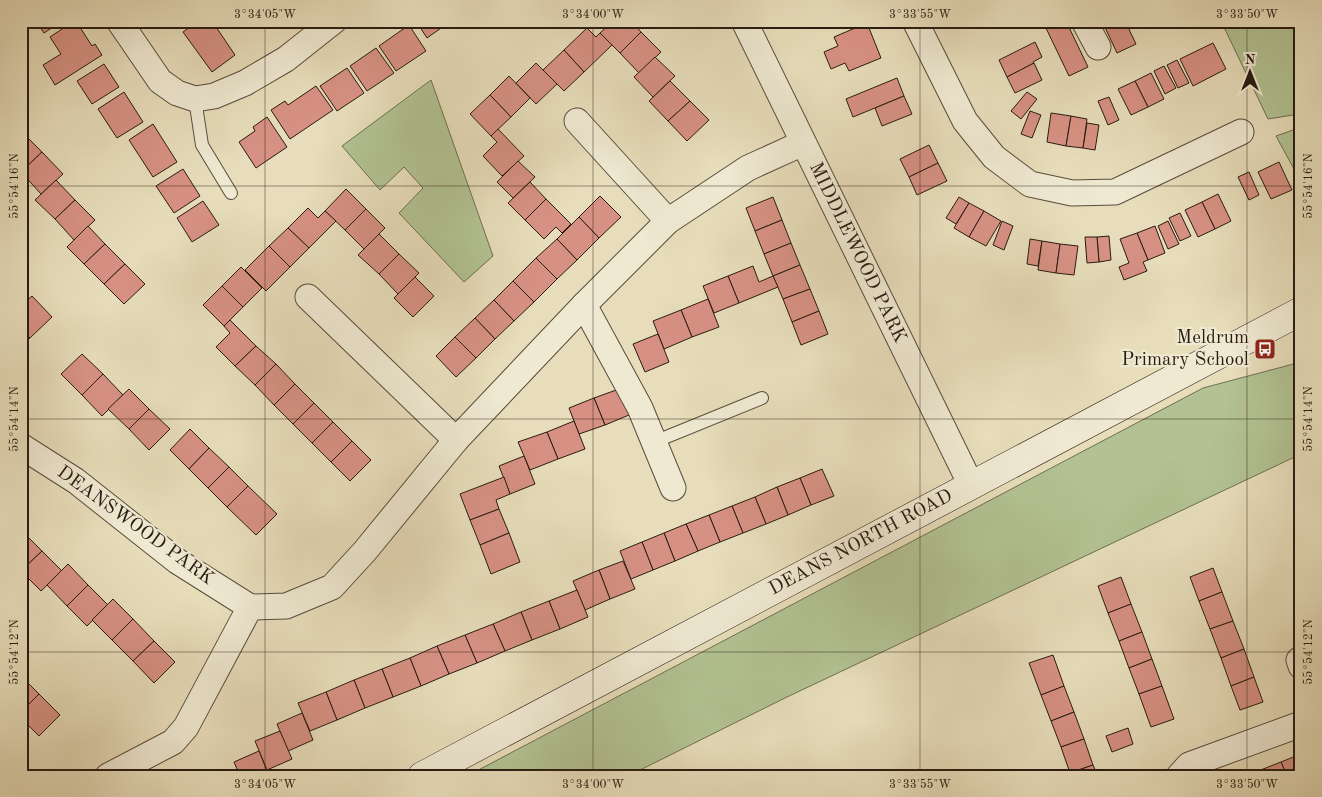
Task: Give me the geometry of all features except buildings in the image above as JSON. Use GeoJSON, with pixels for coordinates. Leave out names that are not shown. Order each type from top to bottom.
{"type":"FeatureCollection","features":[{"type":"Feature","properties":{"kind":"street"},"geometry":{"type":"LineString","coordinates":[[119,21],[160,81],[177,93],[195,98],[214,96],[245,83],[286,59],[334,21]]}},
{"type":"Feature","properties":{"kind":"street","name":"MIDDLEWOOD PARK"},"geometry":{"type":"LineString","coordinates":[[744,21],[971,485]]}},
{"type":"Feature","properties":{"kind":"street"},"geometry":{"type":"LineString","coordinates":[[915,21],[965,121],[994,157],[1030,184],[1072,193],[1115,192],[1241,132]]}},
{"type":"Feature","properties":{"kind":"street"},"geometry":{"type":"LineString","coordinates":[[1084,21],[1098,46]]}},
{"type":"Feature","properties":{"kind":"street"},"geometry":{"type":"LineString","coordinates":[[577,121],[668,221]]}},
{"type":"Feature","properties":{"kind":"street"},"geometry":{"type":"LineString","coordinates":[[108,776],[173,742],[182,732],[250,607],[286,606],[332,587],[365,552],[456,440],[584,305],[668,221],[748,168],[803,143]]}},
{"type":"Feature","properties":{"kind":"street"},"geometry":{"type":"LineString","coordinates":[[308,297],[456,440]]}},
{"type":"Feature","properties":{"kind":"street"},"geometry":{"type":"LineString","coordinates":[[584,305],[640,408],[672,488]]}},
{"type":"Feature","properties":{"kind":"street","name":"DEANS NORTH ROAD"},"geometry":{"type":"LineString","coordinates":[[422,776],[1301,311]]}},
{"type":"Feature","properties":{"kind":"street","name":"DEANSWOOD PARK"},"geometry":{"type":"LineString","coordinates":[[21,446],[76,481],[177,561],[250,607]]}},
{"type":"Feature","properties":{"kind":"street"},"geometry":{"type":"LineString","coordinates":[[1179,776],[1189,765],[1301,724]]}},
{"type":"Feature","properties":{"kind":"lane"},"geometry":{"type":"LineString","coordinates":[[195,98],[202,145],[231,193]]}},
{"type":"Feature","properties":{"kind":"lane"},"geometry":{"type":"LineString","coordinates":[[654,442],[762,398]]}},
{"type":"Feature","properties":{"kind":"green space"},"geometry":{"type":"Polygon","coordinates":[[[1221,21],[1301,21],[1301,117],[1293,115],[1268,119],[1221,21]]]}},
{"type":"Feature","properties":{"kind":"green space"},"geometry":{"type":"Polygon","coordinates":[[[431,80],[493,256],[464,282],[399,213],[423,188],[404,167],[380,190],[342,146],[431,80]]]}},
{"type":"Feature","properties":{"kind":"green space"},"geometry":{"type":"Polygon","coordinates":[[[1293,130],[1301,133],[1301,182],[1276,136],[1293,130]]]}},
{"type":"Feature","properties":{"kind":"green space"},"geometry":{"type":"Polygon","coordinates":[[[1301,362],[1301,454],[787,697],[628,776],[467,776],[1203,388],[1301,362]]]}},
{"type":"Feature","properties":{"kind":"place","name":"Meldrum Primary School"},"geometry":{"type":"Point","coordinates":[1265,349]}}]}
